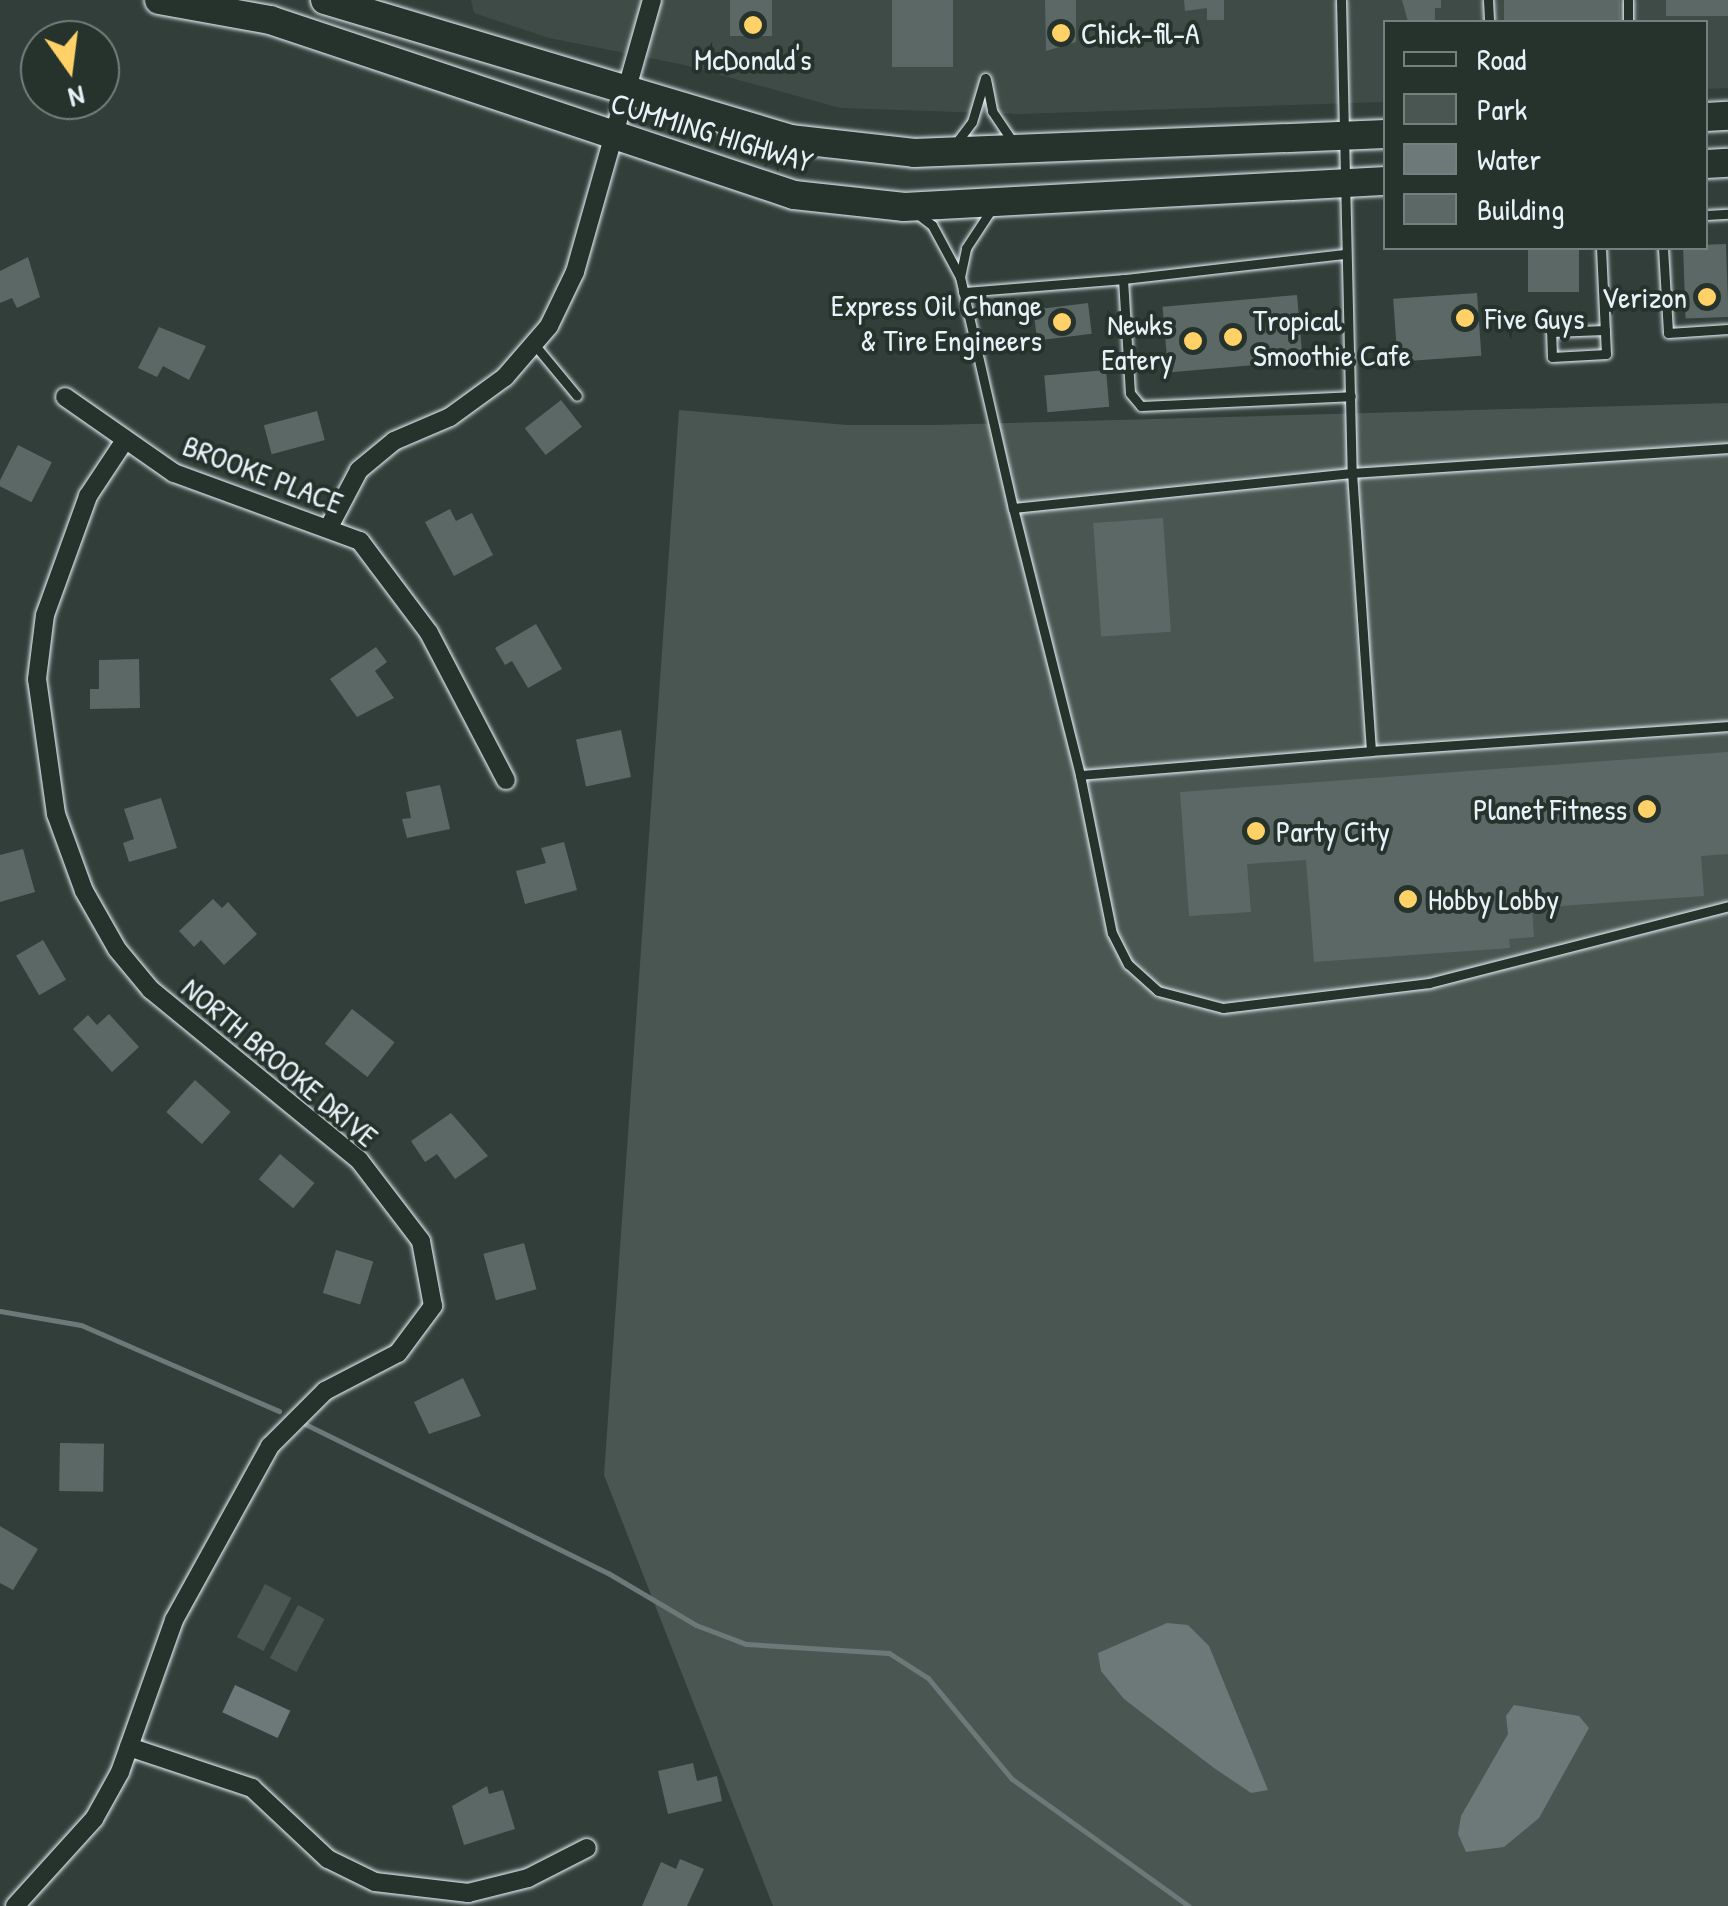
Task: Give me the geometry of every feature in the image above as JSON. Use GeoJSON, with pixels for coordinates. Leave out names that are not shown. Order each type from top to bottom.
{"type":"FeatureCollection","features":[{"type":"Feature","properties":{"kind":"main road","name":"CUMMING HIGHWAY"},"geometry":{"type":"LineString","coordinates":[[159,0],[270,20],[794,195],[904,208],[1383,181]]}},
{"type":"Feature","properties":{"kind":"main road","name":"CUMMING HIGHWAY"},"geometry":{"type":"LineString","coordinates":[[325,0],[790,139],[948,152],[1021,152],[1383,134]]}},
{"type":"Feature","properties":{"kind":"street"},"geometry":{"type":"LineString","coordinates":[[330,527],[359,470],[394,440],[450,416],[504,378],[534,344],[574,272],[652,0]]}},
{"type":"Feature","properties":{"kind":"street","name":"BROOKE PLACE"},"geometry":{"type":"LineString","coordinates":[[66,398],[174,473],[360,540],[429,633],[506,780]]}},
{"type":"Feature","properties":{"kind":"street","name":"NORTH BROOKE DRIVE"},"geometry":{"type":"LineString","coordinates":[[15,1906],[94,1819],[129,1746],[174,1620],[270,1446],[325,1391],[398,1353],[433,1306],[420,1241],[358,1160],[151,990],[117,948],[84,890],[56,814],[37,678],[45,614],[88,496],[125,440]]}},
{"type":"Feature","properties":{"kind":"street"},"geometry":{"type":"LineString","coordinates":[[129,1746],[252,1788],[328,1860],[376,1882],[468,1893],[528,1878],[587,1848]]}},
{"type":"Feature","properties":{"kind":"lane"},"geometry":{"type":"LineString","coordinates":[[1340,0],[1352,473],[1371,752]]}},
{"type":"Feature","properties":{"kind":"lane"},"geometry":{"type":"LineString","coordinates":[[948,152],[972,122],[985,78],[992,111],[1021,152]]}},
{"type":"Feature","properties":{"kind":"lane"},"geometry":{"type":"LineString","coordinates":[[960,277],[966,248],[996,204]]}},
{"type":"Feature","properties":{"kind":"lane"},"geometry":{"type":"LineString","coordinates":[[904,208],[932,225],[960,277],[1080,775],[1112,933],[1128,964],[1158,990],[1223,1008],[1429,984],[1728,906]]}},
{"type":"Feature","properties":{"kind":"lane"},"geometry":{"type":"LineString","coordinates":[[1601,250],[1605,330],[1606,354],[1552,356],[1552,332],[1605,330]]}},
{"type":"Feature","properties":{"kind":"lane"},"geometry":{"type":"LineString","coordinates":[[1663,250],[1668,333],[1728,329]]}},
{"type":"Feature","properties":{"kind":"lane"},"geometry":{"type":"LineString","coordinates":[[963,292],[1344,254]]}},
{"type":"Feature","properties":{"kind":"lane"},"geometry":{"type":"LineString","coordinates":[[1122,278],[1130,393],[1142,406],[1351,396]]}},
{"type":"Feature","properties":{"kind":"lane"},"geometry":{"type":"LineString","coordinates":[[534,344],[578,396]]}},
{"type":"Feature","properties":{"kind":"lane"},"geometry":{"type":"LineString","coordinates":[[1013,508],[1352,473],[1728,448]]}},
{"type":"Feature","properties":{"kind":"lane"},"geometry":{"type":"LineString","coordinates":[[1080,775],[1728,726]]}},
{"type":"Feature","properties":{"kind":"shaded area"},"geometry":{"type":"Polygon","coordinates":[[[471,0],[1728,0],[1728,88],[1708,89],[1708,20],[1383,20],[1383,102],[1020,114],[840,108],[685,65],[549,38],[474,13],[471,0]]]}},
{"type":"Feature","properties":{"kind":"green space"},"geometry":{"type":"Polygon","coordinates":[[[1728,403],[1728,1906],[773,1906],[604,1475],[679,410],[847,425],[936,425],[1728,403]]]}},
{"type":"Feature","properties":{"kind":"green space"},"geometry":{"type":"Polygon","coordinates":[[[265,1584],[291,1598],[263,1651],[237,1637],[265,1584]]]}},
{"type":"Feature","properties":{"kind":"green space"},"geometry":{"type":"Polygon","coordinates":[[[298,1605],[324,1619],[296,1672],[270,1658],[298,1605]]]}},
{"type":"Feature","properties":{"kind":"water"},"geometry":{"type":"Polygon","coordinates":[[[1167,1623],[1188,1625],[1209,1646],[1268,1790],[1251,1793],[1214,1768],[1124,1699],[1101,1671],[1098,1653],[1167,1623]]]}},
{"type":"Feature","properties":{"kind":"water"},"geometry":{"type":"Polygon","coordinates":[[[235,1685],[290,1711],[278,1738],[222,1712],[235,1685]]]}},
{"type":"Feature","properties":{"kind":"water"},"geometry":{"type":"Polygon","coordinates":[[[1514,1705],[1579,1716],[1589,1728],[1539,1818],[1504,1847],[1466,1852],[1458,1834],[1461,1816],[1508,1734],[1506,1716],[1514,1705]]]}},
{"type":"Feature","properties":{"kind":"building","name":"McDonald's"},"geometry":{"type":"Polygon","coordinates":[[[730,0],[772,0],[772,36],[730,36],[730,0]]]}},
{"type":"Feature","properties":{"kind":"building"},"geometry":{"type":"Polygon","coordinates":[[[892,0],[953,0],[953,67],[892,67],[892,0]]]}},
{"type":"Feature","properties":{"kind":"building","name":"Chick-fil-A"},"geometry":{"type":"Polygon","coordinates":[[[1045,0],[1076,0],[1076,42],[1046,51],[1045,0]]]}},
{"type":"Feature","properties":{"kind":"building"},"geometry":{"type":"Polygon","coordinates":[[[1184,0],[1224,0],[1224,20],[1207,20],[1207,8],[1185,11],[1184,0]]]}},
{"type":"Feature","properties":{"kind":"building"},"geometry":{"type":"Polygon","coordinates":[[[1402,0],[1441,0],[1441,8],[1435,8],[1435,20],[1407,20],[1402,0]]]}},
{"type":"Feature","properties":{"kind":"building"},"geometry":{"type":"Polygon","coordinates":[[[1504,0],[1620,0],[1620,20],[1504,20],[1504,0]]]}},
{"type":"Feature","properties":{"kind":"building"},"geometry":{"type":"Polygon","coordinates":[[[1666,0],[1728,0],[1728,16],[1666,16],[1666,0]]]}},
{"type":"Feature","properties":{"kind":"building","name":"Verizon"},"geometry":{"type":"Polygon","coordinates":[[[1726,244],[1728,317],[1686,318],[1683,250],[1708,250],[1708,245],[1726,244]]]}},
{"type":"Feature","properties":{"kind":"building"},"geometry":{"type":"Polygon","coordinates":[[[1528,250],[1579,250],[1579,292],[1528,292],[1528,250]]]}},
{"type":"Feature","properties":{"kind":"building"},"geometry":{"type":"Polygon","coordinates":[[[28,257],[40,297],[17,308],[12,298],[0,303],[0,271],[28,257]]]}},
{"type":"Feature","properties":{"kind":"building"},"geometry":{"type":"Polygon","coordinates":[[[1477,293],[1481,356],[1398,362],[1393,299],[1477,293]]]}},
{"type":"Feature","properties":{"kind":"building"},"geometry":{"type":"Polygon","coordinates":[[[1297,295],[1303,361],[1168,373],[1163,307],[1297,295]]]}},
{"type":"Feature","properties":{"kind":"building","name":"Express Oil Change & Tire Engineers"},"geometry":{"type":"Polygon","coordinates":[[[1088,303],[1092,334],[1037,340],[1033,310],[1088,303]]]}},
{"type":"Feature","properties":{"kind":"building"},"geometry":{"type":"Polygon","coordinates":[[[159,327],[206,346],[189,380],[163,366],[157,377],[138,368],[159,327]]]}},
{"type":"Feature","properties":{"kind":"building"},"geometry":{"type":"Polygon","coordinates":[[[1106,370],[1109,407],[1047,412],[1044,375],[1106,370]]]}},
{"type":"Feature","properties":{"kind":"building"},"geometry":{"type":"Polygon","coordinates":[[[561,400],[582,427],[546,455],[525,428],[561,400]]]}},
{"type":"Feature","properties":{"kind":"building"},"geometry":{"type":"Polygon","coordinates":[[[317,411],[325,440],[272,454],[264,425],[317,411]]]}},
{"type":"Feature","properties":{"kind":"building"},"geometry":{"type":"Polygon","coordinates":[[[18,445],[52,462],[31,502],[0,486],[18,445]]]}},
{"type":"Feature","properties":{"kind":"building"},"geometry":{"type":"Polygon","coordinates":[[[450,509],[456,521],[472,513],[493,555],[454,576],[425,522],[450,509]]]}},
{"type":"Feature","properties":{"kind":"building"},"geometry":{"type":"Polygon","coordinates":[[[1163,518],[1171,632],[1101,637],[1093,523],[1163,518]]]}},
{"type":"Feature","properties":{"kind":"building"},"geometry":{"type":"Polygon","coordinates":[[[536,624],[562,669],[528,688],[512,661],[505,665],[495,648],[536,624]]]}},
{"type":"Feature","properties":{"kind":"building"},"geometry":{"type":"Polygon","coordinates":[[[376,647],[387,662],[375,671],[394,698],[357,717],[330,679],[376,647]]]}},
{"type":"Feature","properties":{"kind":"building"},"geometry":{"type":"Polygon","coordinates":[[[139,659],[140,708],[90,709],[90,689],[99,689],[99,660],[139,659]]]}},
{"type":"Feature","properties":{"kind":"building"},"geometry":{"type":"Polygon","coordinates":[[[621,730],[631,777],[586,787],[576,740],[621,730]]]}},
{"type":"Feature","properties":{"kind":"building"},"geometry":{"type":"Polygon","coordinates":[[[1728,752],[1728,854],[1701,856],[1704,896],[1532,908],[1534,937],[1509,939],[1510,948],[1314,962],[1306,860],[1247,864],[1251,912],[1189,916],[1180,792],[1728,752]]]}},
{"type":"Feature","properties":{"kind":"building"},"geometry":{"type":"Polygon","coordinates":[[[440,785],[450,829],[407,838],[402,819],[411,818],[406,792],[440,785]]]}},
{"type":"Feature","properties":{"kind":"building"},"geometry":{"type":"Polygon","coordinates":[[[161,798],[177,848],[129,862],[123,843],[134,839],[124,809],[161,798]]]}},
{"type":"Feature","properties":{"kind":"building"},"geometry":{"type":"Polygon","coordinates":[[[564,842],[577,890],[525,904],[516,871],[546,863],[541,848],[564,842]]]}},
{"type":"Feature","properties":{"kind":"building"},"geometry":{"type":"Polygon","coordinates":[[[23,849],[35,892],[0,902],[0,855],[23,849]]]}},
{"type":"Feature","properties":{"kind":"building"},"geometry":{"type":"Polygon","coordinates":[[[213,899],[222,908],[228,902],[257,934],[224,965],[201,940],[194,947],[179,931],[213,899]]]}},
{"type":"Feature","properties":{"kind":"building"},"geometry":{"type":"Polygon","coordinates":[[[43,940],[66,980],[39,995],[16,956],[43,940]]]}},
{"type":"Feature","properties":{"kind":"building"},"geometry":{"type":"Polygon","coordinates":[[[352,1009],[395,1042],[367,1077],[325,1044],[352,1009]]]}},
{"type":"Feature","properties":{"kind":"building"},"geometry":{"type":"Polygon","coordinates":[[[109,1014],[139,1047],[112,1072],[73,1029],[88,1015],[97,1025],[109,1014]]]}},
{"type":"Feature","properties":{"kind":"building"},"geometry":{"type":"Polygon","coordinates":[[[195,1080],[231,1112],[202,1144],[166,1112],[195,1080]]]}},
{"type":"Feature","properties":{"kind":"building"},"geometry":{"type":"Polygon","coordinates":[[[451,1113],[488,1156],[455,1179],[437,1154],[425,1162],[411,1141],[451,1113]]]}},
{"type":"Feature","properties":{"kind":"building"},"geometry":{"type":"Polygon","coordinates":[[[280,1154],[314,1183],[293,1208],[259,1179],[280,1154]]]}},
{"type":"Feature","properties":{"kind":"building"},"geometry":{"type":"Polygon","coordinates":[[[524,1243],[536,1289],[496,1300],[483,1254],[524,1243]]]}},
{"type":"Feature","properties":{"kind":"building"},"geometry":{"type":"Polygon","coordinates":[[[336,1250],[373,1261],[360,1304],[323,1293],[336,1250]]]}},
{"type":"Feature","properties":{"kind":"building"},"geometry":{"type":"Polygon","coordinates":[[[463,1378],[481,1416],[429,1434],[414,1402],[463,1378]]]}},
{"type":"Feature","properties":{"kind":"building"},"geometry":{"type":"Polygon","coordinates":[[[60,1443],[104,1444],[103,1492],[59,1491],[60,1443]]]}},
{"type":"Feature","properties":{"kind":"building"},"geometry":{"type":"Polygon","coordinates":[[[0,1526],[38,1549],[13,1590],[0,1583],[0,1526]]]}},
{"type":"Feature","properties":{"kind":"building"},"geometry":{"type":"Polygon","coordinates":[[[693,1763],[697,1781],[717,1776],[722,1801],[668,1814],[658,1771],[693,1763]]]}},
{"type":"Feature","properties":{"kind":"building"},"geometry":{"type":"Polygon","coordinates":[[[487,1786],[489,1794],[503,1790],[515,1829],[464,1845],[452,1806],[487,1786]]]}},
{"type":"Feature","properties":{"kind":"building"},"geometry":{"type":"Polygon","coordinates":[[[680,1859],[704,1869],[687,1906],[642,1906],[661,1862],[676,1869],[680,1859]]]}},
{"type":"Feature","properties":{"kind":"waterway"},"geometry":{"type":"LineString","coordinates":[[0,1311],[81,1325],[279,1411]]}},
{"type":"Feature","properties":{"kind":"waterway"},"geometry":{"type":"LineString","coordinates":[[305,1424],[608,1573],[696,1625],[746,1644],[889,1653],[928,1678],[1012,1779],[1189,1906]]}},
{"type":"Feature","properties":{"kind":"place","name":"McDonald's"},"geometry":{"type":"Point","coordinates":[753,25]}},
{"type":"Feature","properties":{"kind":"place","name":"Chick-fil-A"},"geometry":{"type":"Point","coordinates":[1061,33]}},
{"type":"Feature","properties":{"kind":"place","name":"Verizon"},"geometry":{"type":"Point","coordinates":[1707,297]}},
{"type":"Feature","properties":{"kind":"place","name":"Five Guys"},"geometry":{"type":"Point","coordinates":[1465,318]}},
{"type":"Feature","properties":{"kind":"place","name":"Express Oil Change & Tire Engineers"},"geometry":{"type":"Point","coordinates":[1062,322]}},
{"type":"Feature","properties":{"kind":"place","name":"Tropical Smoothie Cafe"},"geometry":{"type":"Point","coordinates":[1233,337]}},
{"type":"Feature","properties":{"kind":"place","name":"Newks Eatery"},"geometry":{"type":"Point","coordinates":[1193,341]}},
{"type":"Feature","properties":{"kind":"place","name":"Planet Fitness"},"geometry":{"type":"Point","coordinates":[1647,809]}},
{"type":"Feature","properties":{"kind":"place","name":"Party City"},"geometry":{"type":"Point","coordinates":[1256,831]}},
{"type":"Feature","properties":{"kind":"place","name":"Hobby Lobby"},"geometry":{"type":"Point","coordinates":[1408,899]}}]}
